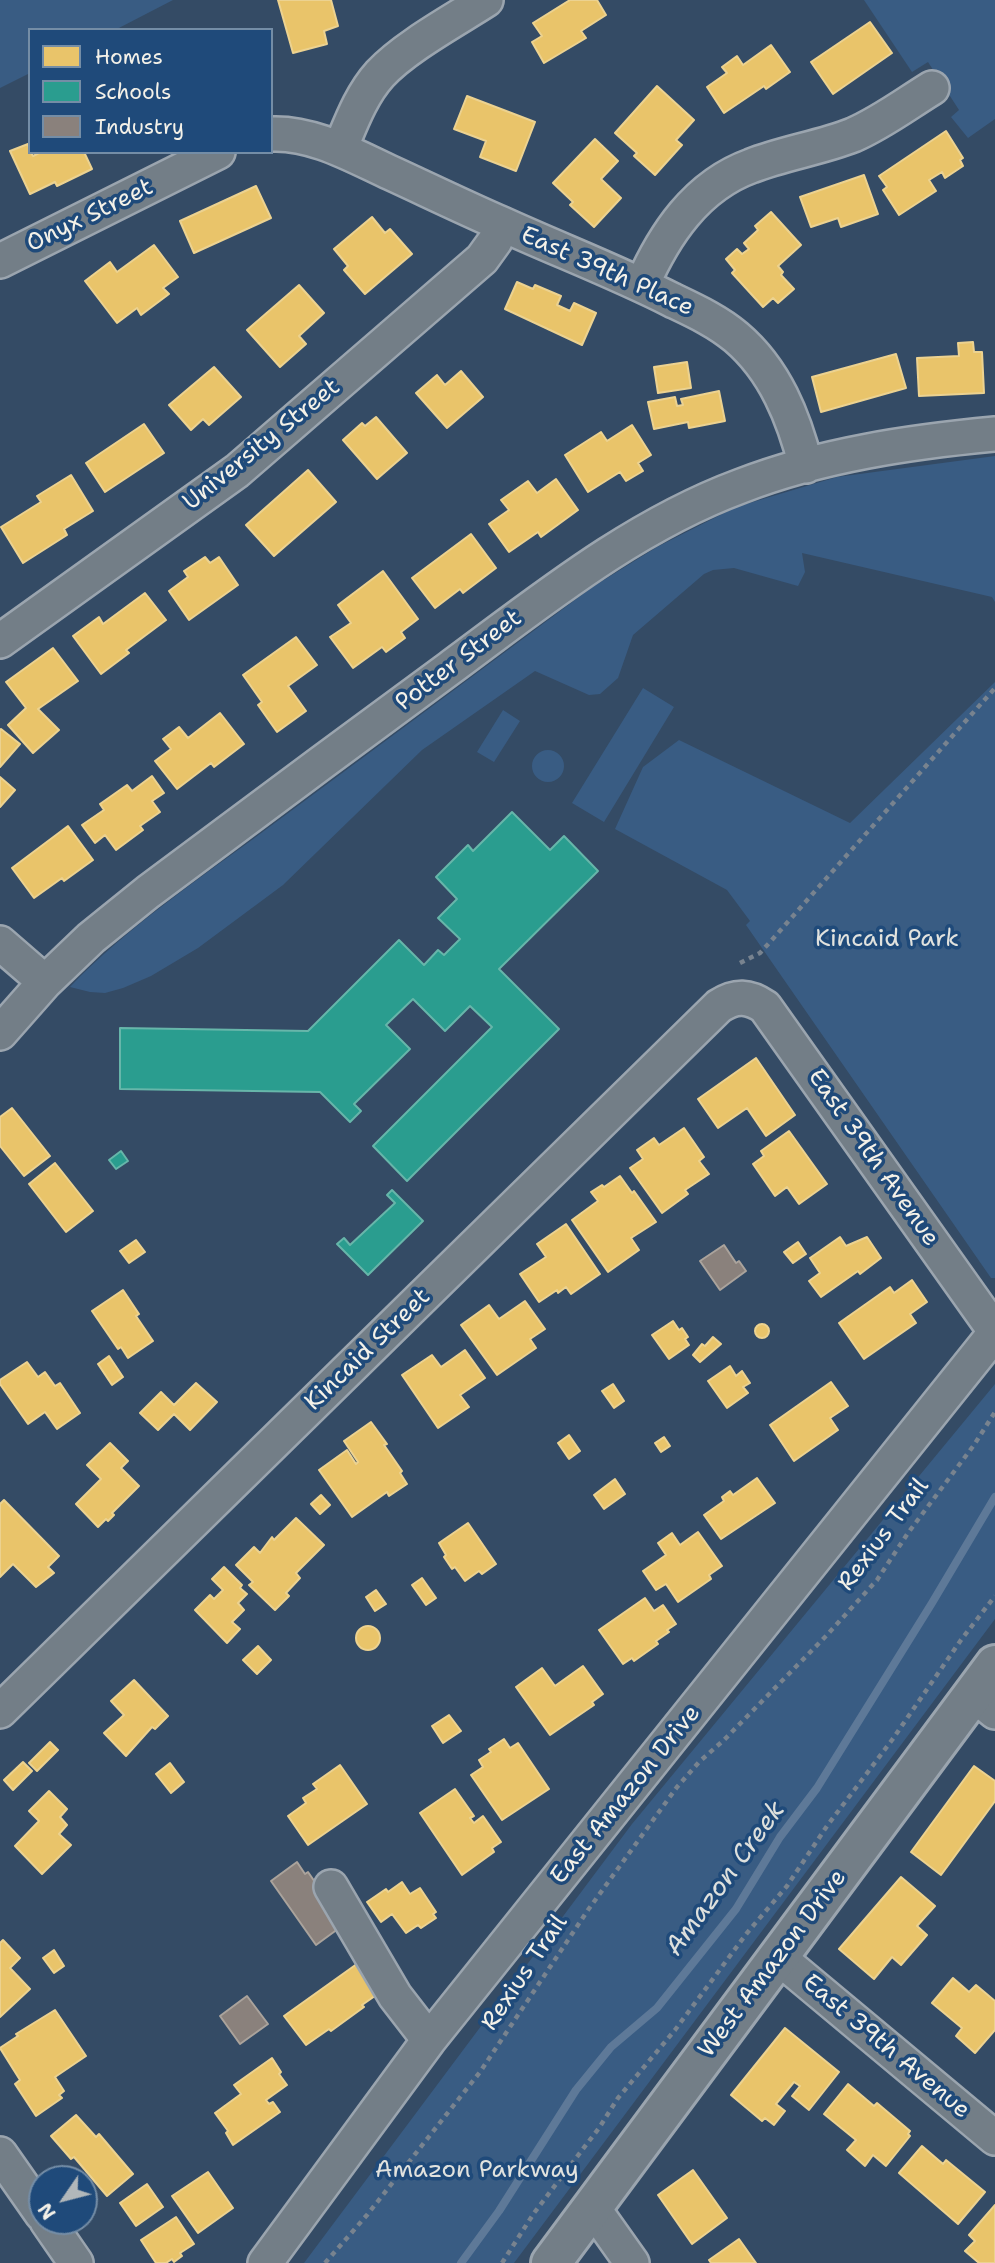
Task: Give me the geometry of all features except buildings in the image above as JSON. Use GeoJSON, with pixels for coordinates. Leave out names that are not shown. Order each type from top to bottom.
{"type":"FeatureCollection","features":[{"type":"Feature","properties":{"kind":"main road","name":"West Amazon Drive"},"geometry":{"type":"LineString","coordinates":[[551,2263],[778,1957],[988,1690]]}},
{"type":"Feature","properties":{"kind":"street"},"geometry":{"type":"LineString","coordinates":[[273,134],[298,135],[340,149],[353,117],[380,74],[405,53],[486,0]]}},
{"type":"Feature","properties":{"kind":"street"},"geometry":{"type":"LineString","coordinates":[[642,285],[668,233],[711,188],[748,166],[853,135],[932,88]]}},
{"type":"Feature","properties":{"kind":"street","name":"East 39th Place"},"geometry":{"type":"LineString","coordinates":[[340,149],[642,285],[709,318],[738,339],[753,354],[776,387],[788,408],[806,466]]}},
{"type":"Feature","properties":{"kind":"street","name":"Onyx Street"},"geometry":{"type":"LineString","coordinates":[[0,261],[214,154]]}},
{"type":"Feature","properties":{"kind":"street","name":"University Street"},"geometry":{"type":"LineString","coordinates":[[0,641],[237,471],[482,259],[495,241],[502,224]]}},
{"type":"Feature","properties":{"kind":"street","name":"Potter Street"},"geometry":{"type":"LineString","coordinates":[[0,1033],[45,982],[91,938],[148,892],[603,557],[681,512],[742,485],[877,449],[995,434]]}},
{"type":"Feature","properties":{"kind":"street"},"geometry":{"type":"LineString","coordinates":[[0,943],[45,982]]}},
{"type":"Feature","properties":{"kind":"street","name":"East 39th Avenue"},"geometry":{"type":"LineString","coordinates":[[742,997],[755,999],[765,1007],[995,1332]]}},
{"type":"Feature","properties":{"kind":"street","name":"Kincaid Street"},"geometry":{"type":"LineString","coordinates":[[0,1711],[719,1006],[730,999],[742,997]]}},
{"type":"Feature","properties":{"kind":"street","name":"East Amazon Drive"},"geometry":{"type":"LineString","coordinates":[[265,2263],[429,2040],[995,1332]]}},
{"type":"Feature","properties":{"kind":"street"},"geometry":{"type":"LineString","coordinates":[[331,1887],[395,1996],[429,2040]]}},
{"type":"Feature","properties":{"kind":"street","name":"East 39th Avenue"},"geometry":{"type":"LineString","coordinates":[[778,1957],[995,2138]]}},
{"type":"Feature","properties":{"kind":"street"},"geometry":{"type":"LineString","coordinates":[[0,2154],[28,2194]]}},
{"type":"Feature","properties":{"kind":"street"},"geometry":{"type":"LineString","coordinates":[[593,2208],[632,2263]]}},
{"type":"Feature","properties":{"kind":"street"},"geometry":{"type":"LineString","coordinates":[[57,2235],[76,2263]]}},
{"type":"Feature","properties":{"kind":"path"},"geometry":{"type":"LineString","coordinates":[[740,963],[760,953],[995,688]]}},
{"type":"Feature","properties":{"kind":"path","name":"Rexius Trail"},"geometry":{"type":"LineString","coordinates":[[324,2263],[367,2215],[480,2072],[588,1910],[677,1787],[827,1636],[877,1580],[995,1412]]}},
{"type":"Feature","properties":{"kind":"path"},"geometry":{"type":"LineString","coordinates":[[502,2263],[534,2213],[599,2128],[618,2098],[675,2030],[747,1933],[787,1886],[827,1826],[995,1596]]}},
{"type":"Feature","properties":{"kind":"green space"},"geometry":{"type":"Polygon","coordinates":[[[0,0],[173,0],[119,28],[28,28],[28,74],[0,88],[0,0]]]}},
{"type":"Feature","properties":{"kind":"green space"},"geometry":{"type":"Polygon","coordinates":[[[864,0],[995,0],[995,119],[968,138],[951,117],[959,110],[928,62],[912,72],[864,0]]]}},
{"type":"Feature","properties":{"kind":"green space"},"geometry":{"type":"Polygon","coordinates":[[[995,456],[995,602],[992,597],[802,553],[805,572],[798,586],[734,568],[713,570],[704,574],[633,635],[618,678],[600,694],[589,695],[535,671],[422,750],[283,885],[198,948],[151,976],[123,988],[105,993],[70,987],[140,923],[191,884],[591,588],[657,547],[736,507],[837,477],[995,456]]]}},
{"type":"Feature","properties":{"kind":"green space","name":"Kincaid Park"},"geometry":{"type":"Polygon","coordinates":[[[995,682],[995,1278],[991,1278],[746,925],[750,921],[727,890],[615,829],[643,767],[679,740],[850,823],[995,682]]]}},
{"type":"Feature","properties":{"kind":"green space"},"geometry":{"type":"Polygon","coordinates":[[[643,688],[674,707],[604,822],[572,803],[643,688]]]}},
{"type":"Feature","properties":{"kind":"green space"},"geometry":{"type":"Polygon","coordinates":[[[503,710],[520,721],[494,762],[477,752],[503,710]]]}},
{"type":"Feature","properties":{"kind":"green space"},"geometry":{"type":"Polygon","coordinates":[[[548,750],[560,754],[564,766],[560,778],[548,782],[536,778],[532,766],[536,754],[548,750]]]}},
{"type":"Feature","properties":{"kind":"green space","name":"Amazon Parkway"},"geometry":{"type":"Polygon","coordinates":[[[995,1384],[995,1619],[514,2263],[304,2263],[632,1824],[995,1384]]]}},
{"type":"Feature","properties":{"kind":"waterway","name":"Amazon Creek"},"geometry":{"type":"LineString","coordinates":[[461,2263],[499,2211],[576,2090],[611,2047],[657,2008],[736,1909],[780,1837],[817,1788],[995,1497]]}}]}
